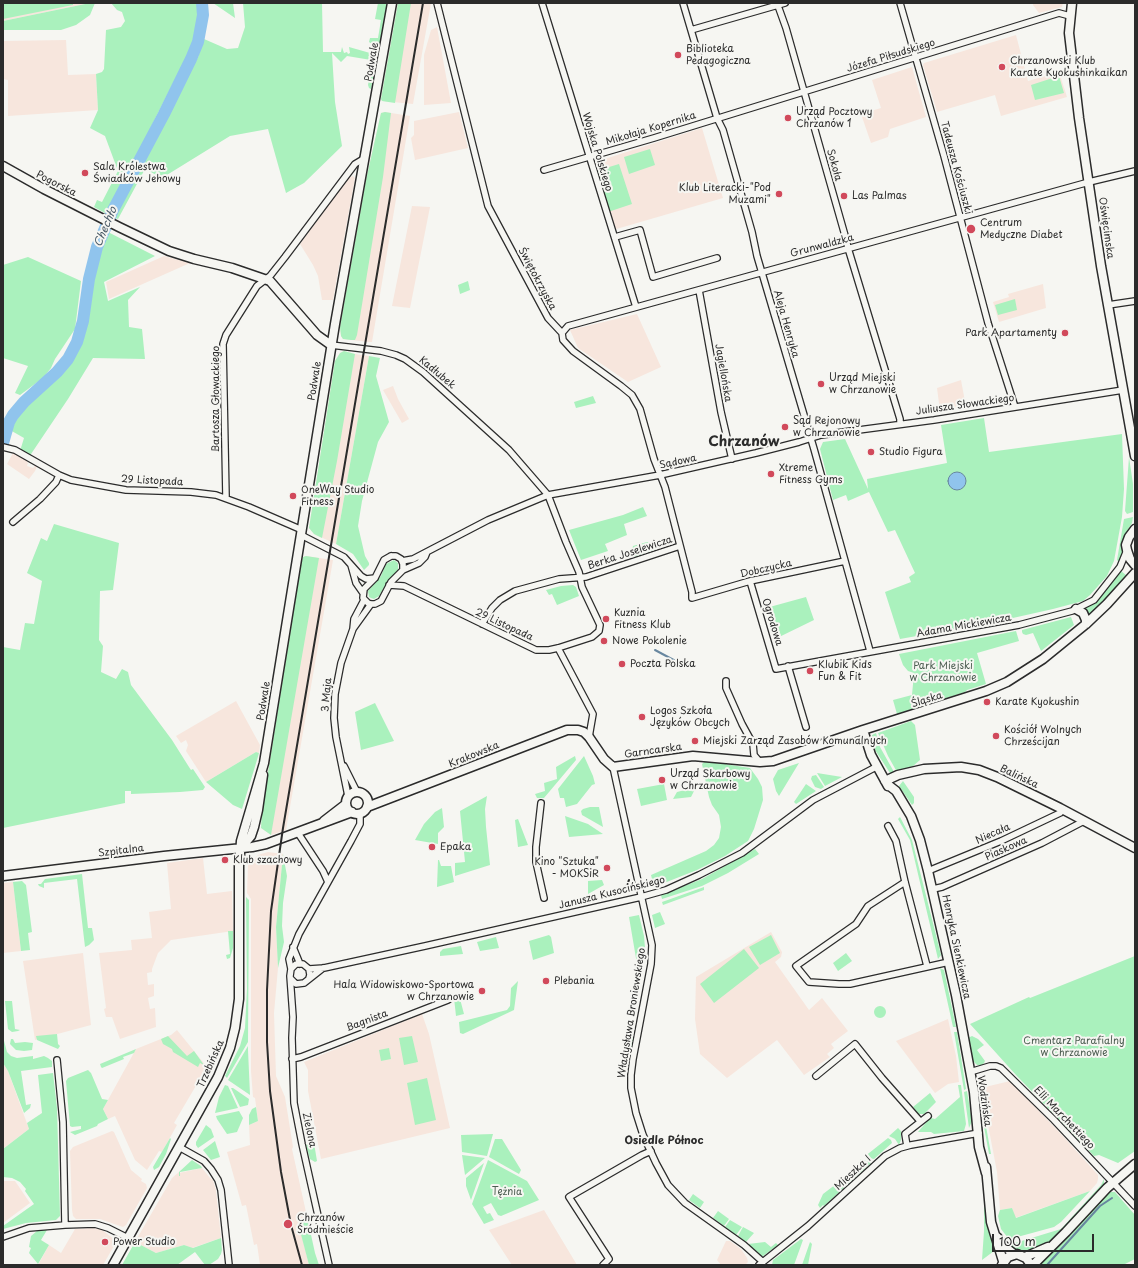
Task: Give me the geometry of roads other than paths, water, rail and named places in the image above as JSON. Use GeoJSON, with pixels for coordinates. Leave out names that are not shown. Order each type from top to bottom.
{"type":"FeatureCollection","features":[{"type":"Feature","properties":{"kind":"street","name":"Podwale"},"geometry":{"type":"LineString","coordinates":[[242,848],[251,836],[258,810],[264,763],[331,345],[392,3]]}},
{"type":"Feature","properties":{"kind":"street","name":"Świętokrzyska"},"geometry":{"type":"LineString","coordinates":[[437,3],[485,194],[493,216],[548,318],[562,333],[563,340],[588,363],[621,386],[632,396],[640,409],[654,459],[665,487],[692,592],[692,598]]}},
{"type":"Feature","properties":{"kind":"street","name":"Wojska Polskiego"},"geometry":{"type":"LineString","coordinates":[[542,3],[636,307]]}},
{"type":"Feature","properties":{"kind":"street","name":"Aleja Henryka"},"geometry":{"type":"LineString","coordinates":[[683,3],[752,232],[761,272],[870,651]]}},
{"type":"Feature","properties":{"kind":"street"},"geometry":{"type":"LineString","coordinates":[[691,30],[777,4],[785,3]]}},
{"type":"Feature","properties":{"kind":"street","name":"Tadeusza Kościuszki"},"geometry":{"type":"LineString","coordinates":[[900,3],[944,156],[988,322],[1014,407]]}},
{"type":"Feature","properties":{"kind":"street","name":"Oświęcimska"},"geometry":{"type":"LineString","coordinates":[[1072,3],[1069,33],[1072,64],[1108,305],[1135,462]]}},
{"type":"Feature","properties":{"kind":"street","name":"Sokoła"},"geometry":{"type":"LineString","coordinates":[[777,4],[783,16],[805,91],[848,248],[900,419],[900,424]]}},
{"type":"Feature","properties":{"kind":"street","name":"Józefa Piłsudskiego"},"geometry":{"type":"LineString","coordinates":[[717,118],[1059,14],[1070,16]]}},
{"type":"Feature","properties":{"kind":"street","name":"Mikołaja Kopernika"},"geometry":{"type":"LineString","coordinates":[[544,170],[717,118]]}},
{"type":"Feature","properties":{"kind":"street","name":"Bartosza Głowackiego"},"geometry":{"type":"LineString","coordinates":[[226,497],[223,344],[226,335],[257,286],[266,280],[285,257],[355,164],[365,158]]}},
{"type":"Feature","properties":{"kind":"street","name":"Pogorska"},"geometry":{"type":"LineString","coordinates":[[3,166],[101,218],[179,254],[232,268],[266,280]]}},
{"type":"Feature","properties":{"kind":"street","name":"Grunwaldzka"},"geometry":{"type":"LineString","coordinates":[[562,333],[568,326],[1089,182],[1135,171]]}},
{"type":"Feature","properties":{"kind":"street"},"geometry":{"type":"LineString","coordinates":[[615,237],[640,230],[653,277],[717,258]]}},
{"type":"Feature","properties":{"kind":"street"},"geometry":{"type":"LineString","coordinates":[[266,280],[275,286],[317,335],[331,345]]}},
{"type":"Feature","properties":{"kind":"street","name":"Jagiellońska"},"geometry":{"type":"LineString","coordinates":[[699,290],[721,412],[732,459]]}},
{"type":"Feature","properties":{"kind":"street"},"geometry":{"type":"LineString","coordinates":[[1108,305],[1135,301]]}},
{"type":"Feature","properties":{"kind":"street","name":"Kadłubek"},"geometry":{"type":"LineString","coordinates":[[331,345],[376,350],[405,359],[423,372],[509,450],[548,495],[579,572],[582,588],[600,625],[599,631]]}},
{"type":"Feature","properties":{"kind":"street","name":"Juliusza Słowackiego"},"geometry":{"type":"LineString","coordinates":[[810,439],[820,435],[1123,390]]}},
{"type":"Feature","properties":{"kind":"street","name":"Sądowa"},"geometry":{"type":"LineString","coordinates":[[548,495],[660,475],[732,459],[810,439]]}},
{"type":"Feature","properties":{"kind":"street","name":"29 Listopada"},"geometry":{"type":"LineString","coordinates":[[4,447],[15,450],[59,475],[91,484],[126,490],[191,492],[226,497],[301,533],[341,555],[358,574],[364,578],[375,578]]}},
{"type":"Feature","properties":{"kind":"street"},"geometry":{"type":"LineString","coordinates":[[13,522],[40,499],[56,482],[59,475]]}},
{"type":"Feature","properties":{"kind":"street"},"geometry":{"type":"LineString","coordinates":[[402,561],[413,559],[488,520],[548,495]]}},
{"type":"Feature","properties":{"kind":"street"},"geometry":{"type":"LineString","coordinates":[[1135,529],[1129,537],[1127,550],[1130,559],[1135,565]]}},
{"type":"Feature","properties":{"kind":"street","name":"Berka Joselewicza"},"geometry":{"type":"LineString","coordinates":[[482,624],[492,608],[500,600],[515,592],[560,579],[580,578],[680,546]]}},
{"type":"Feature","properties":{"kind":"street","name":"Adama Mickiewicza"},"geometry":{"type":"LineString","coordinates":[[776,669],[1019,625],[1076,609],[1094,600],[1120,567],[1127,550]]}},
{"type":"Feature","properties":{"kind":"street"},"geometry":{"type":"LineString","coordinates":[[402,571],[419,563],[425,557],[427,552]]}},
{"type":"Feature","properties":{"kind":"street"},"geometry":{"type":"LineString","coordinates":[[363,593],[364,589],[375,578],[384,560],[389,557],[396,556],[402,561]]}},
{"type":"Feature","properties":{"kind":"street"},"geometry":{"type":"LineString","coordinates":[[402,561],[404,586]]}},
{"type":"Feature","properties":{"kind":"street","name":"Dobczycka"},"geometry":{"type":"LineString","coordinates":[[692,598],[750,581],[844,561]]}},
{"type":"Feature","properties":{"kind":"street","name":"29 Listopada"},"geometry":{"type":"LineString","coordinates":[[350,565],[356,582],[363,593],[364,600]]}},
{"type":"Feature","properties":{"kind":"street","name":"3 Maja"},"geometry":{"type":"LineString","coordinates":[[353,629],[372,604],[381,601],[389,585],[402,571]]}},
{"type":"Feature","properties":{"kind":"street","name":"Śląska"},"geometry":{"type":"LineString","coordinates":[[760,762],[773,761],[1000,685],[1043,659],[1086,624],[1135,574]]}},
{"type":"Feature","properties":{"kind":"street","name":"Ogrodowa"},"geometry":{"type":"LineString","coordinates":[[750,581],[776,669]]}},
{"type":"Feature","properties":{"kind":"street","name":"29 Listopada"},"geometry":{"type":"LineString","coordinates":[[389,585],[404,586],[536,650],[558,648],[592,637],[599,631]]}},
{"type":"Feature","properties":{"kind":"street"},"geometry":{"type":"LineString","coordinates":[[364,600],[372,604]]}},
{"type":"Feature","properties":{"kind":"street","name":"3 Maja"},"geometry":{"type":"LineString","coordinates":[[348,796],[335,726],[335,694],[341,663],[353,629],[354,619],[364,600]]}},
{"type":"Feature","properties":{"kind":"street"},"geometry":{"type":"LineString","coordinates":[[1076,609],[1083,613],[1086,624]]}},
{"type":"Feature","properties":{"kind":"street"},"geometry":{"type":"LineString","coordinates":[[558,648],[593,714],[589,737]]}},
{"type":"Feature","properties":{"kind":"street"},"geometry":{"type":"LineString","coordinates":[[788,666],[806,727]]}},
{"type":"Feature","properties":{"kind":"street"},"geometry":{"type":"LineString","coordinates":[[726,681],[726,688],[752,744],[754,755],[760,762]]}},
{"type":"Feature","properties":{"kind":"street","name":"Krakowska"},"geometry":{"type":"LineString","coordinates":[[364,810],[567,730],[578,730],[589,737]]}},
{"type":"Feature","properties":{"kind":"street","name":"Henryka Sienkiewicza"},"geometry":{"type":"LineString","coordinates":[[863,730],[876,767],[903,812],[916,828],[920,840],[933,889],[949,962],[970,1072]]}},
{"type":"Feature","properties":{"kind":"street","name":"Garncarska"},"geometry":{"type":"LineString","coordinates":[[589,737],[604,759],[613,766],[693,756],[760,762]]}},
{"type":"Feature","properties":{"kind":"street","name":"3 Maja"},"geometry":{"type":"LineString","coordinates":[[342,764],[357,792]]}},
{"type":"Feature","properties":{"kind":"street","name":"Władysława Broniewskiego"},"geometry":{"type":"LineString","coordinates":[[613,766],[652,945],[651,964],[633,1059],[631,1088],[636,1113],[651,1151],[668,1185],[685,1203],[744,1246],[761,1263]]}},
{"type":"Feature","properties":{"kind":"street","name":"Janusza Kusocińskiego"},"geometry":{"type":"LineString","coordinates":[[309,969],[324,968],[641,897],[666,890],[729,861],[754,845],[813,800],[876,767]]}},
{"type":"Feature","properties":{"kind":"street","name":"Balińska"},"geometry":{"type":"LineString","coordinates":[[886,782],[898,775],[924,769],[966,768],[979,770],[997,777],[1063,809],[1135,848]]}},
{"type":"Feature","properties":{"kind":"street"},"geometry":{"type":"LineString","coordinates":[[301,984],[296,984],[291,979],[289,959],[293,947],[360,824],[368,800],[361,793],[351,793],[348,796],[346,804],[320,824]]}},
{"type":"Feature","properties":{"kind":"street"},"geometry":{"type":"LineString","coordinates":[[346,804],[348,809],[352,812]]}},
{"type":"Feature","properties":{"kind":"street"},"geometry":{"type":"LineString","coordinates":[[541,804],[536,847],[536,862],[544,898]]}},
{"type":"Feature","properties":{"kind":"street","name":"Niecała"},"geometry":{"type":"LineString","coordinates":[[928,871],[1002,841],[1060,813],[1063,809]]}},
{"type":"Feature","properties":{"kind":"street"},"geometry":{"type":"LineString","coordinates":[[242,848],[266,844],[352,812],[364,810]]}},
{"type":"Feature","properties":{"kind":"street","name":"Piaskowa"},"geometry":{"type":"LineString","coordinates":[[933,889],[942,887],[1027,849],[1084,821]]}},
{"type":"Feature","properties":{"kind":"street"},"geometry":{"type":"LineString","coordinates":[[888,826],[896,841],[927,966]]}},
{"type":"Feature","properties":{"kind":"street"},"geometry":{"type":"LineString","coordinates":[[298,833],[323,871],[328,882]]}},
{"type":"Feature","properties":{"kind":"street","name":"Szpitalna"},"geometry":{"type":"LineString","coordinates":[[3,876],[242,848]]}},
{"type":"Feature","properties":{"kind":"street","name":"Trzebińska"},"geometry":{"type":"LineString","coordinates":[[113,1265],[218,1077],[230,1048],[235,1028],[239,999],[239,866],[242,848]]}},
{"type":"Feature","properties":{"kind":"street"},"geometry":{"type":"LineString","coordinates":[[905,882],[868,906],[856,924],[796,966],[809,982],[839,984],[856,983],[949,962]]}},
{"type":"Feature","properties":{"kind":"street"},"geometry":{"type":"LineString","coordinates":[[292,996],[296,989],[309,978],[310,972],[309,969],[302,964],[293,947]]}},
{"type":"Feature","properties":{"kind":"street"},"geometry":{"type":"LineString","coordinates":[[291,969],[296,964],[302,964]]}},
{"type":"Feature","properties":{"kind":"street","name":"Janusza Kusocińskiego"},"geometry":{"type":"LineString","coordinates":[[309,978],[324,968]]}},
{"type":"Feature","properties":{"kind":"street","name":"Zielona"},"geometry":{"type":"LineString","coordinates":[[291,979],[292,1059],[296,1116],[329,1265]]}},
{"type":"Feature","properties":{"kind":"street","name":"Bagnista"},"geometry":{"type":"LineString","coordinates":[[292,1059],[301,1057],[448,1000]]}},
{"type":"Feature","properties":{"kind":"street"},"geometry":{"type":"LineString","coordinates":[[816,1076],[855,1044],[882,1078],[920,1121]]}},
{"type":"Feature","properties":{"kind":"street"},"geometry":{"type":"LineString","coordinates":[[57,1060],[63,1122],[65,1225]]}},
{"type":"Feature","properties":{"kind":"street","name":"Elli Marchettiego"},"geometry":{"type":"LineString","coordinates":[[970,1072],[990,1066],[1001,1068],[1064,1130],[1135,1206]]}},
{"type":"Feature","properties":{"kind":"street","name":"Wodzińska"},"geometry":{"type":"LineString","coordinates":[[970,1072],[981,1158],[986,1172],[991,1222],[1002,1263]]}},
{"type":"Feature","properties":{"kind":"street"},"geometry":{"type":"LineString","coordinates":[[907,1146],[905,1134],[928,1116]]}},
{"type":"Feature","properties":{"kind":"street","name":"Mieszka I"},"geometry":{"type":"LineString","coordinates":[[761,1263],[808,1226],[879,1161],[900,1148],[920,1142],[979,1133]]}},
{"type":"Feature","properties":{"kind":"street"},"geometry":{"type":"LineString","coordinates":[[179,1147],[204,1161],[218,1180],[221,1190],[229,1265]]}},
{"type":"Feature","properties":{"kind":"street"},"geometry":{"type":"LineString","coordinates":[[603,1265],[609,1259],[569,1197],[651,1151]]}},
{"type":"Feature","properties":{"kind":"street"},"geometry":{"type":"LineString","coordinates":[[1002,1263],[1014,1254],[1025,1257],[1032,1265],[1053,1245],[1112,1182],[1135,1164]]}},
{"type":"Feature","properties":{"kind":"street"},"geometry":{"type":"LineString","coordinates":[[3,1237],[29,1228],[94,1224],[115,1231],[128,1238]]}},
{"type":"Feature","properties":{"kind":"street","name":"Wodzińska"},"geometry":{"type":"LineString","coordinates":[[994,1233],[1004,1246],[1014,1254]]}},
{"type":"Feature","properties":{"kind":"street"},"geometry":{"type":"LineString","coordinates":[[1025,1257],[1053,1245]]}},
{"type":"Feature","properties":{"kind":"water"},"geometry":{"type":"Polygon","coordinates":[[[957,472],[963,475],[966,481],[963,487],[957,490],[951,487],[948,481],[951,475],[957,472]]]}},
{"type":"Feature","properties":{"kind":"waterway","name":"Chechło"},"geometry":{"type":"LineString","coordinates":[[3,443],[9,422],[13,415],[24,402],[57,372],[68,359],[77,342],[83,321],[89,279],[97,247],[113,210],[164,114],[191,59],[198,42],[203,15],[202,3]]}},
{"type":"Feature","properties":{"kind":"waterway","name":"Chechło"},"geometry":{"type":"LineString","coordinates":[[4,436],[9,440]]}},
{"type":"Feature","properties":{"kind":"waterway"},"geometry":{"type":"LineString","coordinates":[[655,650],[683,665]]}},
{"type":"Feature","properties":{"kind":"waterway"},"geometry":{"type":"LineString","coordinates":[[1047,1265],[1100,1206],[1112,1198]]}},
{"type":"Feature","properties":{"kind":"railway"},"geometry":{"type":"LineString","coordinates":[[302,1265],[291,1225],[281,1172],[270,1091],[267,1042],[267,990],[271,911],[283,828],[423,3]]}},
{"type":"Feature","properties":{"kind":"railway"},"geometry":{"type":"LineString","coordinates":[[626,887],[629,880]]}},
{"type":"Feature","properties":{"kind":"place","name":"Biblioteka Pedagogiczna"},"geometry":{"type":"Point","coordinates":[678,55]}},
{"type":"Feature","properties":{"kind":"place","name":"Chrzanowski Klub Karate Kyokushinkaikan"},"geometry":{"type":"Point","coordinates":[1002,67]}},
{"type":"Feature","properties":{"kind":"place","name":"Urząd Pocztowy Chrzanów 1"},"geometry":{"type":"Point","coordinates":[788,118]}},
{"type":"Feature","properties":{"kind":"place","name":"Sala Królestwa Świadków Jehowy"},"geometry":{"type":"Point","coordinates":[85,173]}},
{"type":"Feature","properties":{"kind":"place","name":"Klub Literacki-\"Pod Muzami\""},"geometry":{"type":"Point","coordinates":[779,194]}},
{"type":"Feature","properties":{"kind":"place","name":"Las Palmas"},"geometry":{"type":"Point","coordinates":[844,196]}},
{"type":"Feature","properties":{"kind":"place","name":"Centrum Medyczne Diabet"},"geometry":{"type":"Point","coordinates":[971,229]}},
{"type":"Feature","properties":{"kind":"place","name":"Park Apartamenty"},"geometry":{"type":"Point","coordinates":[1065,333]}},
{"type":"Feature","properties":{"kind":"place","name":"Urząd Miejski w Chrzanowie"},"geometry":{"type":"Point","coordinates":[821,384]}},
{"type":"Feature","properties":{"kind":"place","name":"Sąd Rejonowy w Chrzanowie"},"geometry":{"type":"Point","coordinates":[785,427]}},
{"type":"Feature","properties":{"kind":"place","name":"Studio Figura"},"geometry":{"type":"Point","coordinates":[871,452]}},
{"type":"Feature","properties":{"kind":"place","name":"Xtreme Fitness Gyms"},"geometry":{"type":"Point","coordinates":[771,474]}},
{"type":"Feature","properties":{"kind":"place","name":"OneWay Studio Fitness"},"geometry":{"type":"Point","coordinates":[293,496]}},
{"type":"Feature","properties":{"kind":"place","name":"Kuznia Fitness Klub"},"geometry":{"type":"Point","coordinates":[606,619]}},
{"type":"Feature","properties":{"kind":"place","name":"Nowe Pokolenie"},"geometry":{"type":"Point","coordinates":[604,641]}},
{"type":"Feature","properties":{"kind":"place","name":"Poczta Polska"},"geometry":{"type":"Point","coordinates":[622,664]}},
{"type":"Feature","properties":{"kind":"place","name":"Klubik Kids Fun & Fit"},"geometry":{"type":"Point","coordinates":[810,671]}},
{"type":"Feature","properties":{"kind":"place","name":"Karate Kyokushin"},"geometry":{"type":"Point","coordinates":[987,702]}},
{"type":"Feature","properties":{"kind":"place","name":"Logos Szkoła Języków Obcych"},"geometry":{"type":"Point","coordinates":[642,717]}},
{"type":"Feature","properties":{"kind":"place","name":"Kościół Wolnych Chrześcijan"},"geometry":{"type":"Point","coordinates":[996,736]}},
{"type":"Feature","properties":{"kind":"place","name":"Miejski Zarząd Zasobów Komunalnych"},"geometry":{"type":"Point","coordinates":[695,741]}},
{"type":"Feature","properties":{"kind":"place","name":"Urząd Skarbowy w Chrzanowie"},"geometry":{"type":"Point","coordinates":[662,780]}},
{"type":"Feature","properties":{"kind":"place","name":"Epaka"},"geometry":{"type":"Point","coordinates":[432,847]}},
{"type":"Feature","properties":{"kind":"place","name":"Klub szachowy"},"geometry":{"type":"Point","coordinates":[225,860]}},
{"type":"Feature","properties":{"kind":"place","name":"Kino \"Sztuka\" - MOKSiR"},"geometry":{"type":"Point","coordinates":[607,868]}},
{"type":"Feature","properties":{"kind":"place","name":"Plebania"},"geometry":{"type":"Point","coordinates":[546,981]}},
{"type":"Feature","properties":{"kind":"place","name":"Hala Widowiskowo-Sportowa w Chrzanowie"},"geometry":{"type":"Point","coordinates":[482,991]}},
{"type":"Feature","properties":{"kind":"place","name":"Chrzanów Śródmieście"},"geometry":{"type":"Point","coordinates":[288,1224]}},
{"type":"Feature","properties":{"kind":"place","name":"Power Studio"},"geometry":{"type":"Point","coordinates":[105,1242]}},
{"type":"Feature","properties":{"kind":"district","name":"Chrzanów"},"geometry":{"type":"Point","coordinates":[744,442]}},
{"type":"Feature","properties":{"kind":"district","name":"Osiedle Północ"},"geometry":{"type":"Point","coordinates":[664,1141]}},
{"type":"Feature","properties":{"kind":"park label","name":"Park Miejski w Chrzanowie"},"geometry":{"type":"Point","coordinates":[943,672]}},
{"type":"Feature","properties":{"kind":"park label","name":"Cmentarz Parafialny w Chrzanowie"},"geometry":{"type":"Point","coordinates":[1074,1046]}},
{"type":"Feature","properties":{"kind":"park label","name":"Tężnia"},"geometry":{"type":"Point","coordinates":[507,1192]}}]}
